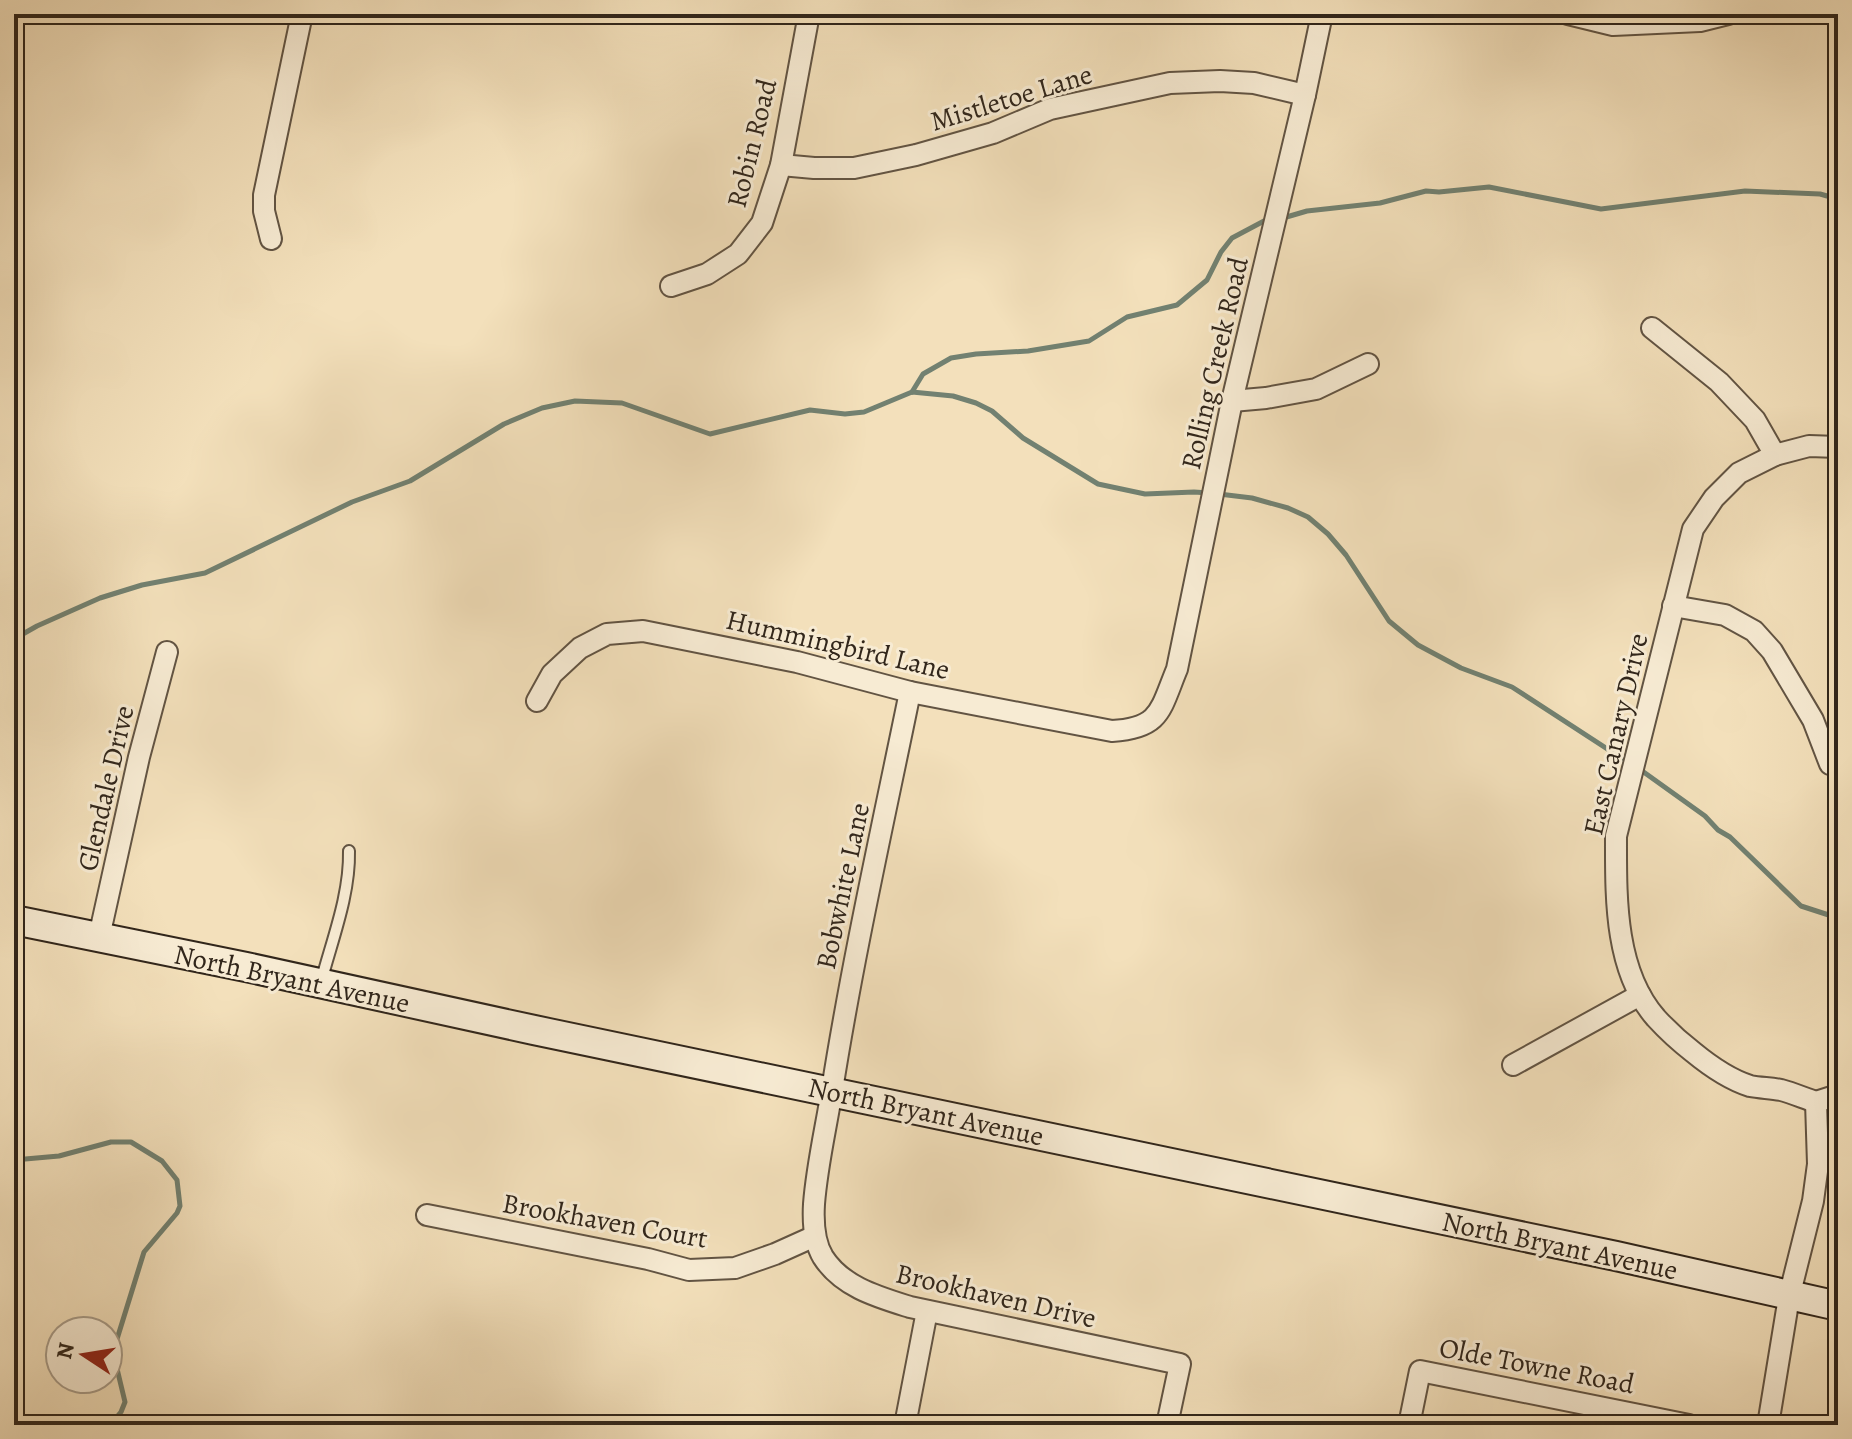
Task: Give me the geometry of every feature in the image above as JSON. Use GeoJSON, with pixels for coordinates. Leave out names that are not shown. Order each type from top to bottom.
{"type":"FeatureCollection","features":[{"type":"Feature","properties":{"kind":"street"},"geometry":{"type":"LineString","coordinates":[[271,239],[264,211],[264,195],[302,14]]}},
{"type":"Feature","properties":{"kind":"street","name":"Robin Road"},"geometry":{"type":"LineString","coordinates":[[671,286],[707,274],[738,254],[762,223],[781,165],[809,14]]}},
{"type":"Feature","properties":{"kind":"street","name":"Rolling Creek Road"},"geometry":{"type":"LineString","coordinates":[[1152,721],[1164,702],[1177,669],[1232,401],[1322,14]]}},
{"type":"Feature","properties":{"kind":"street"},"geometry":{"type":"LineString","coordinates":[[1568,14],[1613,25],[1700,21],[1728,14]]}},
{"type":"Feature","properties":{"kind":"street","name":"Mistletoe Lane"},"geometry":{"type":"LineString","coordinates":[[781,165],[854,168],[916,155],[993,133],[1050,109],[1170,83],[1254,83],[1305,95]]}},
{"type":"Feature","properties":{"kind":"street"},"geometry":{"type":"LineString","coordinates":[[1652,328],[1719,382],[1755,420],[1775,455]]}},
{"type":"Feature","properties":{"kind":"street"},"geometry":{"type":"LineString","coordinates":[[1232,401],[1316,389],[1368,364]]}},
{"type":"Feature","properties":{"kind":"street","name":"East Canary Drive"},"geometry":{"type":"LineString","coordinates":[[1816,1102],[1782,1091],[1751,1086],[1716,1070],[1656,1017],[1640,995],[1627,963],[1616,884],[1616,836],[1693,529],[1714,498],[1739,473],[1775,455],[1809,446],[1838,447]]}},
{"type":"Feature","properties":{"kind":"street"},"geometry":{"type":"LineString","coordinates":[[1673,606],[1725,615],[1754,631],[1772,651],[1813,720],[1830,764]]}},
{"type":"Feature","properties":{"kind":"street","name":"Hummingbird Lane"},"geometry":{"type":"LineString","coordinates":[[537,701],[552,674],[580,648],[607,634],[643,631],[797,662],[910,692],[1112,731],[1134,730],[1152,721]]}},
{"type":"Feature","properties":{"kind":"street","name":"Glendale Drive"},"geometry":{"type":"LineString","coordinates":[[99,937],[139,757],[167,652]]}},
{"type":"Feature","properties":{"kind":"street","name":"Bobwhite Lane"},"geometry":{"type":"LineString","coordinates":[[832,1091],[839,1039],[910,692]]}},
{"type":"Feature","properties":{"kind":"street","name":"North Bryant Avenue"},"geometry":{"type":"LineString","coordinates":[[14,920],[1616,1256],[1838,1306]]}},
{"type":"Feature","properties":{"kind":"street"},"geometry":{"type":"LineString","coordinates":[[1513,1065],[1640,995]]}},
{"type":"Feature","properties":{"kind":"street"},"geometry":{"type":"LineString","coordinates":[[815,1236],[818,1165],[832,1091]]}},
{"type":"Feature","properties":{"kind":"street"},"geometry":{"type":"LineString","coordinates":[[1768,1425],[1789,1297],[1813,1201],[1818,1164],[1816,1102],[1838,1095]]}},
{"type":"Feature","properties":{"kind":"street","name":"Brookhaven Court"},"geometry":{"type":"LineString","coordinates":[[427,1215],[689,1270],[735,1268],[815,1236]]}},
{"type":"Feature","properties":{"kind":"street","name":"Brookhaven Drive"},"geometry":{"type":"LineString","coordinates":[[815,1236],[823,1256],[842,1278],[873,1295],[927,1311],[1180,1364],[1167,1425]]}},
{"type":"Feature","properties":{"kind":"street"},"geometry":{"type":"LineString","coordinates":[[905,1425],[927,1311]]}},
{"type":"Feature","properties":{"kind":"street","name":"Olde Towne Road"},"geometry":{"type":"LineString","coordinates":[[1409,1425],[1420,1371],[1642,1420],[1689,1425]]}},
{"type":"Feature","properties":{"kind":"lane"},"geometry":{"type":"LineString","coordinates":[[320,984],[344,895],[350,866],[349,851]]}},
{"type":"Feature","properties":{"kind":"waterway"},"geometry":{"type":"LineString","coordinates":[[1283,218],[1307,211],[1380,203],[1426,191],[1489,187],[1601,209],[1745,191],[1820,194],[1838,199]]}},
{"type":"Feature","properties":{"kind":"waterway"},"geometry":{"type":"LineString","coordinates":[[912,392],[923,374],[951,358],[1028,351],[1089,341],[1127,317],[1177,305],[1207,280],[1232,238],[1269,221]]}},
{"type":"Feature","properties":{"kind":"waterway"},"geometry":{"type":"LineString","coordinates":[[14,639],[100,598],[142,585],[205,573],[352,502],[410,481],[504,424],[542,408],[575,401],[622,403],[710,434],[810,410],[845,414],[864,412],[912,392],[953,396],[992,411],[1023,438],[1098,484],[1145,494],[1209,493]]}},
{"type":"Feature","properties":{"kind":"waterway"},"geometry":{"type":"LineString","coordinates":[[1219,494],[1252,498],[1308,517],[1346,555],[1389,621],[1418,645],[1461,668],[1512,687],[1629,763]]}},
{"type":"Feature","properties":{"kind":"waterway"},"geometry":{"type":"LineString","coordinates":[[1638,768],[1730,837],[1801,906],[1838,918]]}},
{"type":"Feature","properties":{"kind":"waterway"},"geometry":{"type":"LineString","coordinates":[[14,1160],[59,1156],[111,1142],[131,1142],[162,1161],[177,1180],[180,1206],[144,1252],[113,1352],[125,1402],[110,1425]]}}]}
